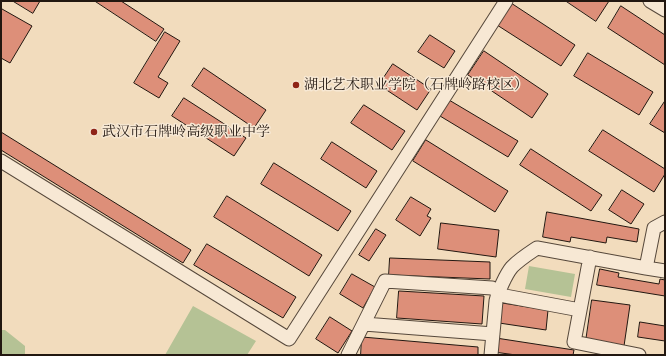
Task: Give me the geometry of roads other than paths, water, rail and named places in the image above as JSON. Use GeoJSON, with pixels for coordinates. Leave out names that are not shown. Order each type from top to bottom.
{"type":"FeatureCollection","features":[{"type":"Feature","properties":{"kind":"street"},"geometry":{"type":"LineString","coordinates":[[1,161],[289,338],[506,1]]}},
{"type":"Feature","properties":{"kind":"street"},"geometry":{"type":"LineString","coordinates":[[650,1],[665,10]]}},
{"type":"Feature","properties":{"kind":"street"},"geometry":{"type":"LineString","coordinates":[[646,268],[654,228],[665,222]]}},
{"type":"Feature","properties":{"kind":"street"},"geometry":{"type":"LineString","coordinates":[[491,355],[498,292],[511,268],[524,256],[537,248],[665,271]]}},
{"type":"Feature","properties":{"kind":"street"},"geometry":{"type":"LineString","coordinates":[[590,258],[574,342],[639,355]]}},
{"type":"Feature","properties":{"kind":"street"},"geometry":{"type":"LineString","coordinates":[[348,355],[385,281],[492,288],[505,296],[580,310]]}},
{"type":"Feature","properties":{"kind":"street"},"geometry":{"type":"LineString","coordinates":[[364,324],[493,334]]}},
{"type":"Feature","properties":{"kind":"place","name":"湖北艺术职业学院（石牌岭路校区）"},"geometry":{"type":"Point","coordinates":[296,85]}},
{"type":"Feature","properties":{"kind":"place","name":"武汉市石牌岭高级职业中学"},"geometry":{"type":"Point","coordinates":[94,132]}}]}
